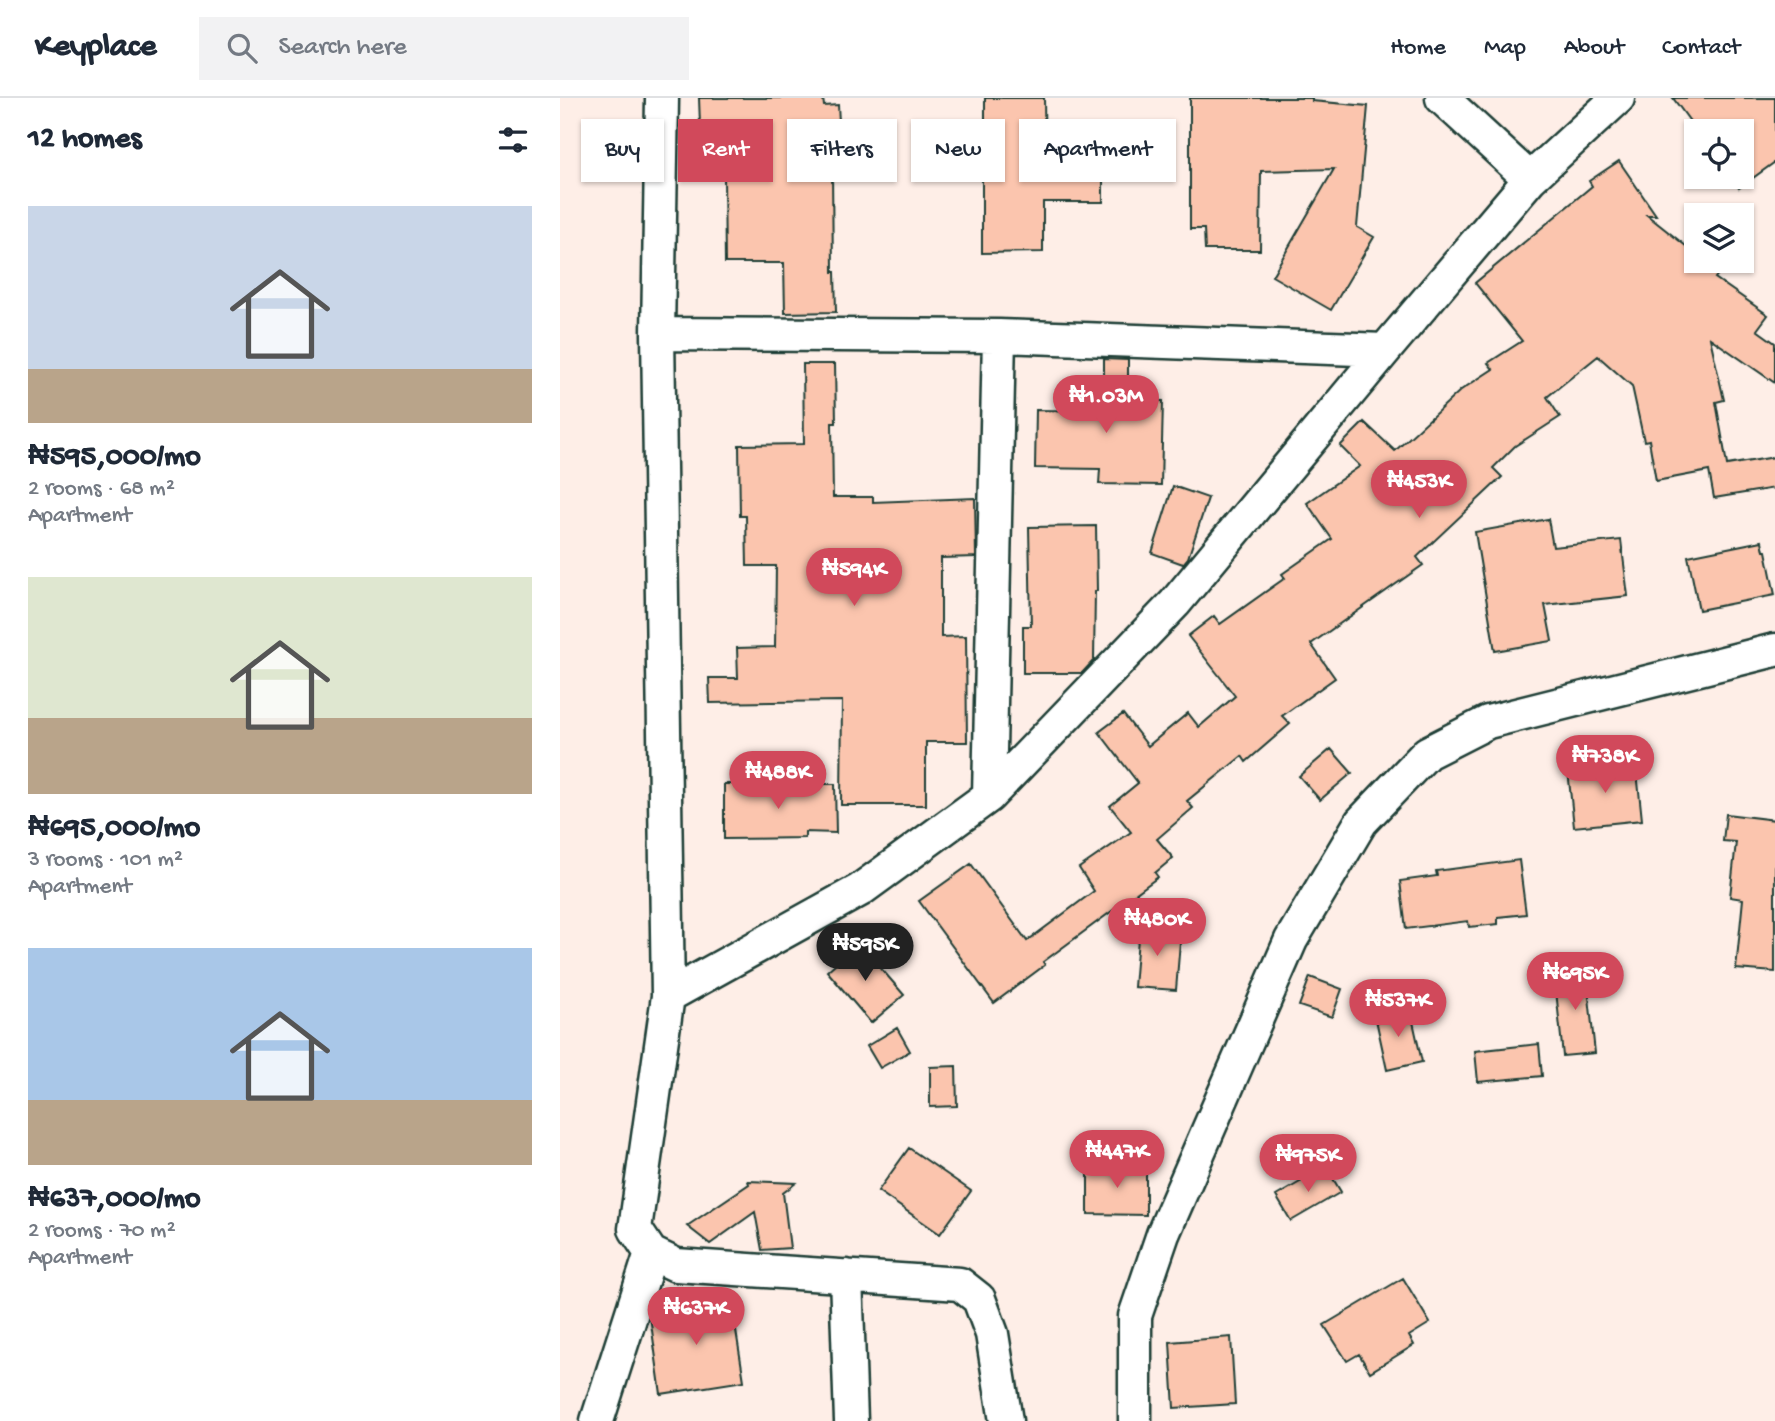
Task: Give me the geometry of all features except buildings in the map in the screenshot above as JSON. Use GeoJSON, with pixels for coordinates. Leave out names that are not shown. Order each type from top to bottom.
{"type":"FeatureCollection","features":[{"type":"Feature","properties":{"kind":"street"},"geometry":{"type":"LineString","coordinates":[[662,98],[658,334],[667,996],[635,1229],[651,1253],[676,1265],[960,1284],[979,1299],[992,1334],[1006,1421]]}},
{"type":"Feature","properties":{"kind":"street"},"geometry":{"type":"LineString","coordinates":[[1442,98],[1530,179]]}},
{"type":"Feature","properties":{"kind":"street"},"geometry":{"type":"LineString","coordinates":[[667,996],[860,890],[989,796],[1175,603],[1530,179],[1618,98]]}},
{"type":"Feature","properties":{"kind":"street"},"geometry":{"type":"LineString","coordinates":[[658,334],[999,336],[1385,349]]}},
{"type":"Feature","properties":{"kind":"street"},"geometry":{"type":"LineString","coordinates":[[989,796],[999,336]]}},
{"type":"Feature","properties":{"kind":"street"},"geometry":{"type":"LineString","coordinates":[[1135,1421],[1135,1316],[1163,1234],[1291,940],[1361,822],[1427,753],[1488,722],[1775,650]]}},
{"type":"Feature","properties":{"kind":"street"},"geometry":{"type":"LineString","coordinates":[[597,1421],[651,1253]]}},
{"type":"Feature","properties":{"kind":"street"},"geometry":{"type":"LineString","coordinates":[[846,1276],[851,1421]]}}]}
